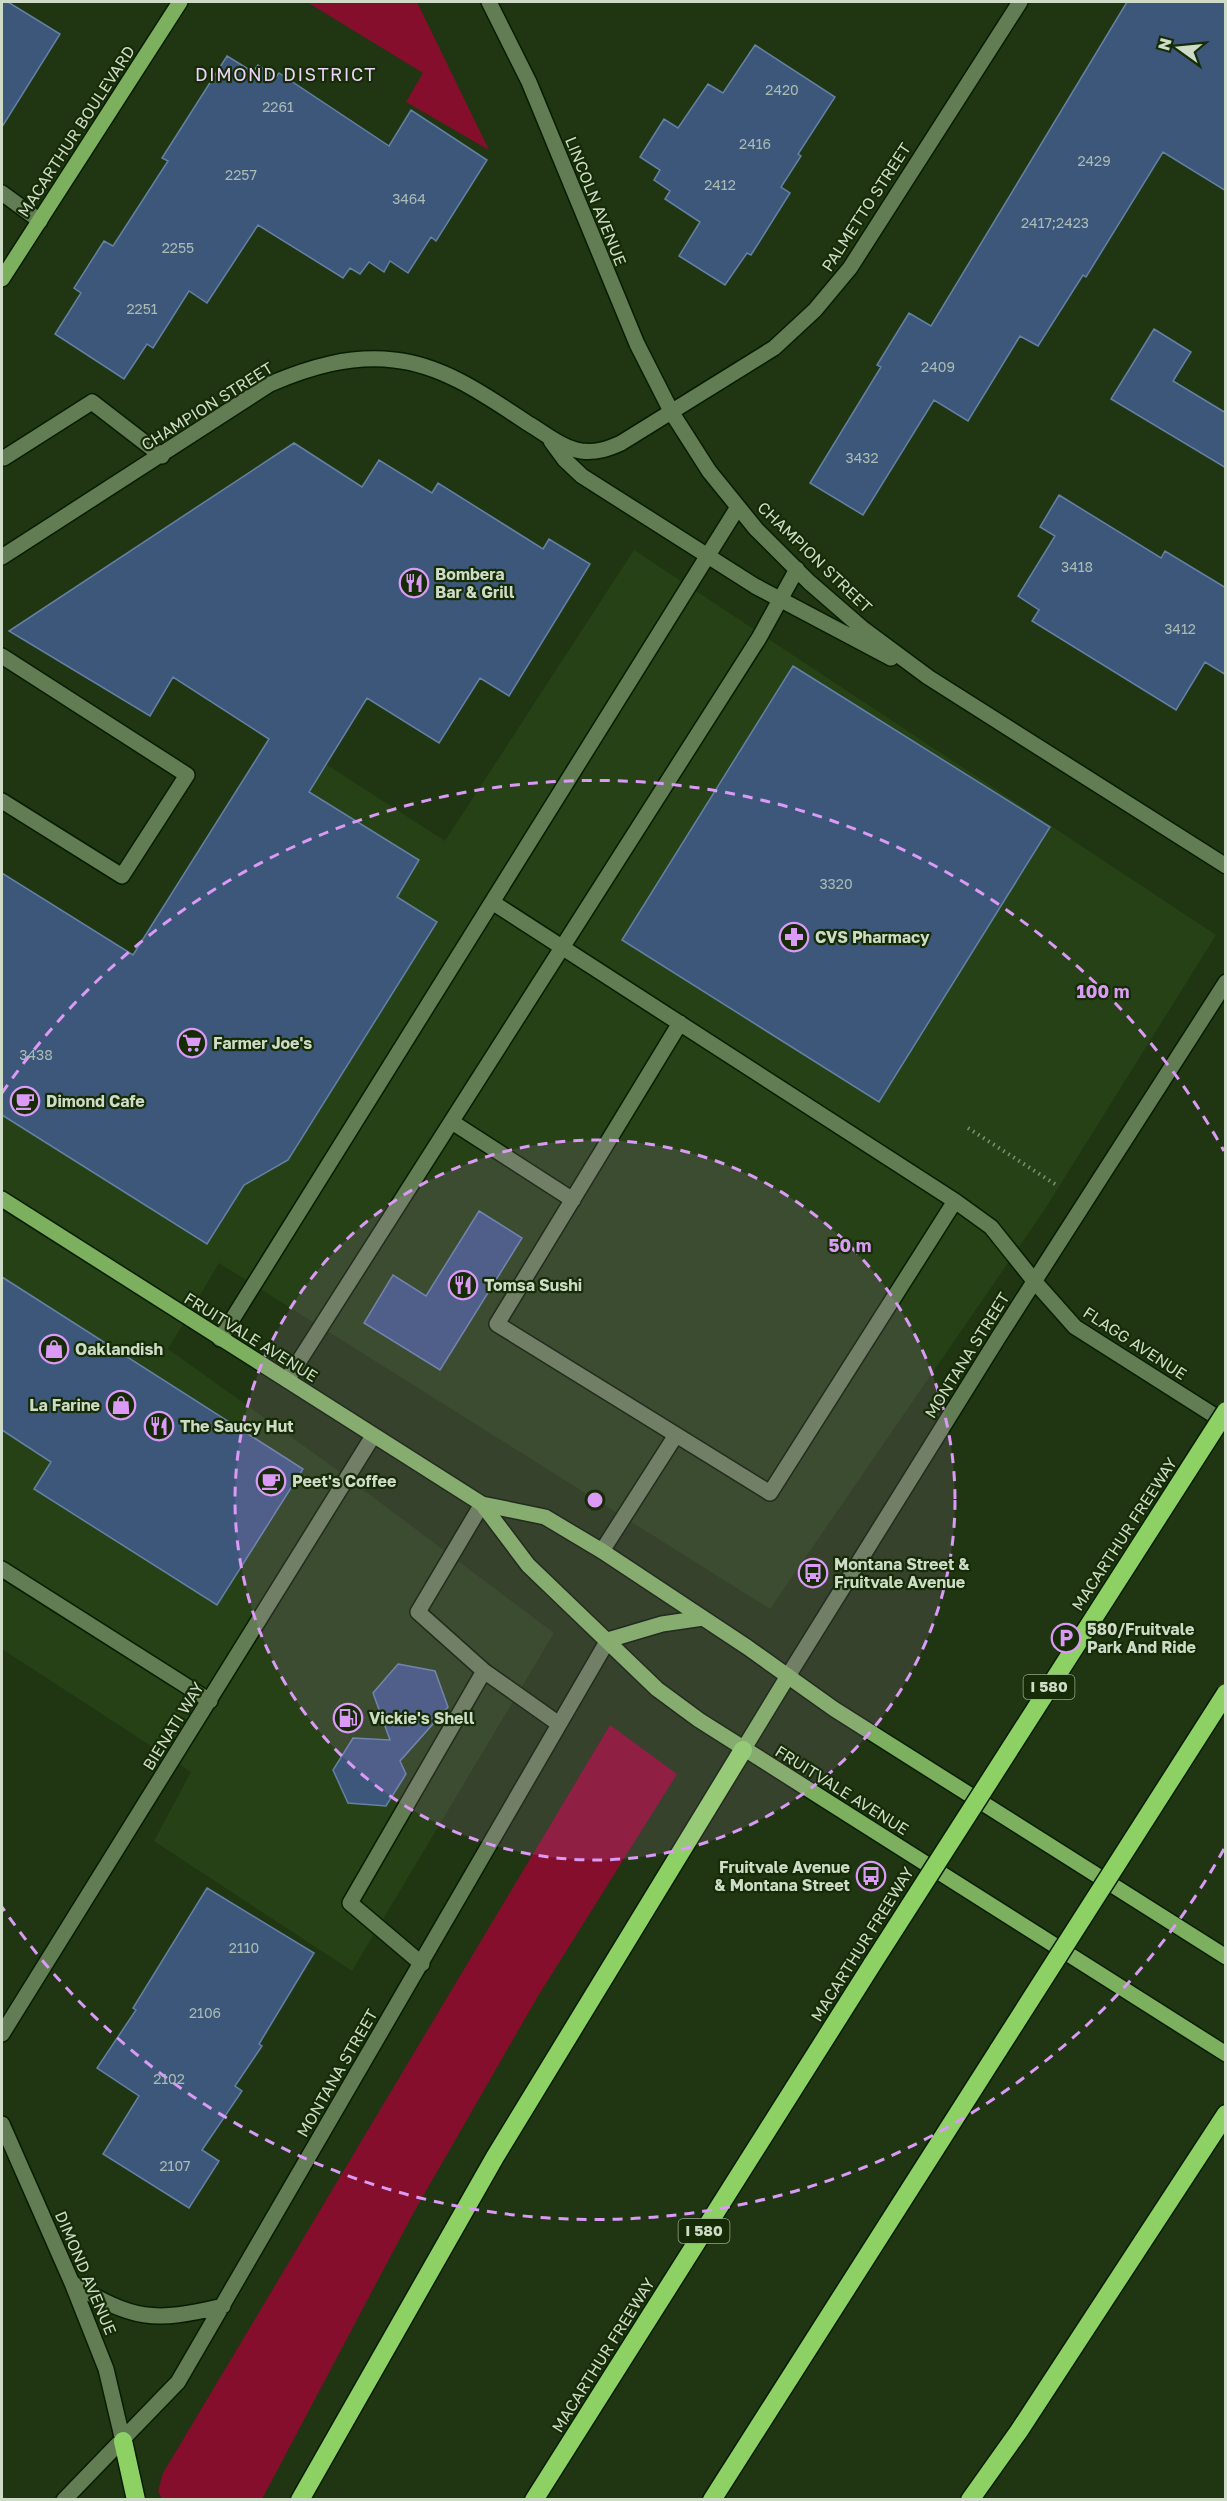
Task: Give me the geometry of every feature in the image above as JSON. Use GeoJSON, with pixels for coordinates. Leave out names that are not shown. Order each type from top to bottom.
{"type":"FeatureCollection","features":[{"type":"Feature","properties":{"kind":"highway","name":"MACARTHUR FREEWAY"},"geometry":{"type":"LineString","coordinates":[[534,2499],[1226,1411]]}},
{"type":"Feature","properties":{"kind":"highway"},"geometry":{"type":"LineString","coordinates":[[712,2499],[1226,1693]]}},
{"type":"Feature","properties":{"kind":"highway"},"geometry":{"type":"LineString","coordinates":[[300,2499],[495,2157],[743,1750]]}},
{"type":"Feature","properties":{"kind":"highway"},"geometry":{"type":"LineString","coordinates":[[970,2499],[1019,2431],[1226,2114]]}},
{"type":"Feature","properties":{"kind":"highway"},"geometry":{"type":"LineString","coordinates":[[123,2441],[136,2499]]}},
{"type":"Feature","properties":{"kind":"main road","name":"MACARTHUR BOULEVARD"},"geometry":{"type":"LineString","coordinates":[[2,279],[180,2]]}},
{"type":"Feature","properties":{"kind":"main road","name":"FRUITVALE AVENUE"},"geometry":{"type":"LineString","coordinates":[[2,1199],[482,1504],[545,1517],[602,1551],[834,1709],[1226,1957]]}},
{"type":"Feature","properties":{"kind":"main road","name":"FRUITVALE AVENUE"},"geometry":{"type":"LineString","coordinates":[[482,1504],[528,1565],[657,1689],[743,1750],[1226,2054]]}},
{"type":"Feature","properties":{"kind":"main road"},"geometry":{"type":"LineString","coordinates":[[608,1640],[662,1624],[703,1618]]}},
{"type":"Feature","properties":{"kind":"main road","name":"MONTANA STREET"},"geometry":{"type":"LineString","coordinates":[[743,1750],[788,1677]]}},
{"type":"Feature","properties":{"kind":"street","name":"LINCOLN AVENUE"},"geometry":{"type":"LineString","coordinates":[[489,2],[528,82],[604,270],[637,344],[672,413]]}},
{"type":"Feature","properties":{"kind":"street","name":"PALMETTO STREET"},"geometry":{"type":"LineString","coordinates":[[672,413],[774,348],[815,310],[850,268],[1020,2]]}},
{"type":"Feature","properties":{"kind":"street"},"geometry":{"type":"LineString","coordinates":[[2,193],[39,220]]}},
{"type":"Feature","properties":{"kind":"street","name":"CHAMPION STREET"},"geometry":{"type":"LineString","coordinates":[[2,557],[162,456],[270,384],[310,367],[353,360],[395,360],[439,372],[480,392],[566,447],[582,451],[601,452],[672,413],[709,471],[756,528],[862,628],[928,677],[1226,866]]}},
{"type":"Feature","properties":{"kind":"street"},"geometry":{"type":"LineString","coordinates":[[4,458],[92,402],[162,456]]}},
{"type":"Feature","properties":{"kind":"street","name":"CHAMPION STREET"},"geometry":{"type":"LineString","coordinates":[[546,434],[565,460],[582,476],[707,556],[780,600],[928,677]]}},
{"type":"Feature","properties":{"kind":"street"},"geometry":{"type":"LineString","coordinates":[[220,1339],[738,507]]}},
{"type":"Feature","properties":{"kind":"street"},"geometry":{"type":"LineString","coordinates":[[287,1380],[759,638],[797,569]]}},
{"type":"Feature","properties":{"kind":"street"},"geometry":{"type":"LineString","coordinates":[[2,656],[187,775],[122,876],[2,801]]}},
{"type":"Feature","properties":{"kind":"street","name":"FLAGG AVENUE"},"geometry":{"type":"LineString","coordinates":[[492,902],[955,1201],[991,1227],[1075,1327],[1226,1423]]}},
{"type":"Feature","properties":{"kind":"street","name":"MONTANA STREET"},"geometry":{"type":"LineString","coordinates":[[788,1677],[1226,982]]}},
{"type":"Feature","properties":{"kind":"street"},"geometry":{"type":"LineString","coordinates":[[680,1023],[497,1324],[770,1493],[955,1201]]}},
{"type":"Feature","properties":{"kind":"street"},"geometry":{"type":"LineString","coordinates":[[452,1122],[573,1200]]}},
{"type":"Feature","properties":{"kind":"street"},"geometry":{"type":"LineString","coordinates":[[602,1551],[676,1435]]}},
{"type":"Feature","properties":{"kind":"street","name":"BIENATI WAY"},"geometry":{"type":"LineString","coordinates":[[2,2034],[373,1436]]}},
{"type":"Feature","properties":{"kind":"street"},"geometry":{"type":"LineString","coordinates":[[482,1504],[418,1612],[484,1671],[559,1724]]}},
{"type":"Feature","properties":{"kind":"street"},"geometry":{"type":"LineString","coordinates":[[2,1569],[210,1701]]}},
{"type":"Feature","properties":{"kind":"street","name":"MONTANA STREET"},"geometry":{"type":"LineString","coordinates":[[64,2499],[178,2382],[608,1640]]}},
{"type":"Feature","properties":{"kind":"street"},"geometry":{"type":"LineString","coordinates":[[422,1964],[350,1903],[484,1671]]}},
{"type":"Feature","properties":{"kind":"street","name":"DIMOND AVENUE"},"geometry":{"type":"LineString","coordinates":[[2,2124],[72,2283],[108,2376],[123,2441]]}},
{"type":"Feature","properties":{"kind":"street"},"geometry":{"type":"LineString","coordinates":[[72,2283],[107,2304],[141,2316],[183,2316],[223,2306]]}},
{"type":"Feature","properties":{"kind":"path"},"geometry":{"type":"LineString","coordinates":[[968,1128],[1086,1204]]}},
{"type":"Feature","properties":{"kind":"shaded area"},"geometry":{"type":"Polygon","coordinates":[[[307,2],[417,2],[489,150],[406,102],[423,73],[307,2]]]}},
{"type":"Feature","properties":{"kind":"shaded area"},"geometry":{"type":"Polygon","coordinates":[[[634,550],[1216,935],[1045,1209],[770,1609],[219,1263],[168,1349],[329,1464],[554,1633],[352,1971],[154,1841],[191,1772],[2,1649],[2,878],[139,962],[276,732],[445,841],[634,550]]]}},
{"type":"Feature","properties":{"kind":"shaded area"},"geometry":{"type":"Polygon","coordinates":[[[610,1725],[677,1774],[538,1996],[415,2210],[262,2499],[162,2499],[158,2491],[163,2473],[610,1725]]]}},
{"type":"Feature","properties":{"kind":"building"},"geometry":{"type":"Polygon","coordinates":[[[2,2],[8,2],[60,34],[2,127],[2,2]]]}},
{"type":"Feature","properties":{"kind":"building"},"geometry":{"type":"Polygon","coordinates":[[[1127,2],[1226,2],[1226,191],[1163,152],[1086,277],[1083,275],[1038,346],[1020,336],[968,421],[934,400],[863,515],[810,483],[881,367],[877,365],[909,313],[931,326],[1127,2]]]}},
{"type":"Feature","properties":{"kind":"building"},"geometry":{"type":"Polygon","coordinates":[[[755,45],[835,97],[798,154],[801,156],[781,187],[790,193],[751,255],[747,253],[725,285],[679,256],[700,222],[665,199],[670,191],[654,180],[660,170],[640,157],[664,119],[678,128],[708,84],[723,93],[755,45]]]}},
{"type":"Feature","properties":{"kind":"building"},"geometry":{"type":"Polygon","coordinates":[[[227,56],[253,72],[258,65],[276,77],[279,73],[389,146],[411,110],[487,160],[436,241],[431,237],[408,273],[390,261],[384,272],[369,262],[360,274],[350,268],[343,278],[258,225],[207,303],[189,291],[153,348],[147,344],[124,379],[55,334],[81,293],[74,288],[104,241],[113,246],[168,161],[162,158],[227,56]]]}},
{"type":"Feature","properties":{"kind":"building"},"geometry":{"type":"Polygon","coordinates":[[[1154,329],[1191,352],[1173,381],[1226,413],[1226,468],[1111,399],[1154,329]]]}},
{"type":"Feature","properties":{"kind":"building"},"geometry":{"type":"Polygon","coordinates":[[[294,443],[362,487],[379,460],[432,493],[438,483],[543,549],[549,539],[590,564],[509,696],[480,678],[439,743],[367,698],[309,792],[419,860],[397,897],[437,922],[288,1160],[244,1185],[207,1244],[2,1115],[2,873],[133,955],[269,739],[173,677],[150,716],[9,631],[294,443]]]}},
{"type":"Feature","properties":{"kind":"building"},"geometry":{"type":"Polygon","coordinates":[[[1059,495],[1161,558],[1165,551],[1226,588],[1226,675],[1205,662],[1176,710],[1032,621],[1039,610],[1018,596],[1055,536],[1040,527],[1059,495]]]}},
{"type":"Feature","properties":{"kind":"building"},"geometry":{"type":"Polygon","coordinates":[[[793,666],[1050,827],[879,1102],[622,940],[793,666]]]}},
{"type":"Feature","properties":{"kind":"building","name":"Tomsa Sushi"},"geometry":{"type":"Polygon","coordinates":[[[479,1211],[522,1238],[440,1370],[364,1323],[393,1275],[426,1296],[479,1211]]]}},
{"type":"Feature","properties":{"kind":"building"},"geometry":{"type":"Polygon","coordinates":[[[2,1277],[303,1469],[217,1605],[34,1489],[51,1462],[2,1430],[2,1277]]]}},
{"type":"Feature","properties":{"kind":"building"},"geometry":{"type":"Polygon","coordinates":[[[398,1664],[435,1671],[448,1707],[400,1761],[406,1774],[386,1806],[348,1803],[333,1770],[353,1738],[390,1740],[373,1693],[398,1664]]]}},
{"type":"Feature","properties":{"kind":"building"},"geometry":{"type":"Polygon","coordinates":[[[207,1888],[314,1953],[259,2044],[262,2046],[235,2086],[242,2091],[202,2150],[219,2161],[189,2208],[103,2154],[139,2096],[97,2068],[136,2010],[133,2008],[207,1888]]]}},
{"type":"Feature","properties":{"kind":"place","name":"Bombera Bar & Grill"},"geometry":{"type":"Point","coordinates":[414,583]}},
{"type":"Feature","properties":{"kind":"place","name":"CVS Pharmacy"},"geometry":{"type":"Point","coordinates":[794,937]}},
{"type":"Feature","properties":{"kind":"place","name":"Farmer Joe's"},"geometry":{"type":"Point","coordinates":[192,1043]}},
{"type":"Feature","properties":{"kind":"place","name":"Dimond Cafe"},"geometry":{"type":"Point","coordinates":[25,1101]}},
{"type":"Feature","properties":{"kind":"place","name":"Tomsa Sushi"},"geometry":{"type":"Point","coordinates":[463,1285]}},
{"type":"Feature","properties":{"kind":"place","name":"Oaklandish"},"geometry":{"type":"Point","coordinates":[54,1349]}},
{"type":"Feature","properties":{"kind":"place","name":"La Farine"},"geometry":{"type":"Point","coordinates":[121,1405]}},
{"type":"Feature","properties":{"kind":"place","name":"The Saucy Hut"},"geometry":{"type":"Point","coordinates":[159,1426]}},
{"type":"Feature","properties":{"kind":"place","name":"Peet's Coffee"},"geometry":{"type":"Point","coordinates":[271,1481]}},
{"type":"Feature","properties":{"kind":"place","name":"Montana Street & Fruitvale Avenue"},"geometry":{"type":"Point","coordinates":[813,1573]}},
{"type":"Feature","properties":{"kind":"place","name":"580/Fruitvale Park And Ride"},"geometry":{"type":"Point","coordinates":[1066,1638]}},
{"type":"Feature","properties":{"kind":"place","name":"Vickie's Shell"},"geometry":{"type":"Point","coordinates":[348,1718]}},
{"type":"Feature","properties":{"kind":"place","name":"Fruitvale Avenue & Montana Street"},"geometry":{"type":"Point","coordinates":[871,1876]}},
{"type":"Feature","properties":{"kind":"district","name":"DIMOND DISTRICT"},"geometry":{"type":"Point","coordinates":[286,75]}}]}
